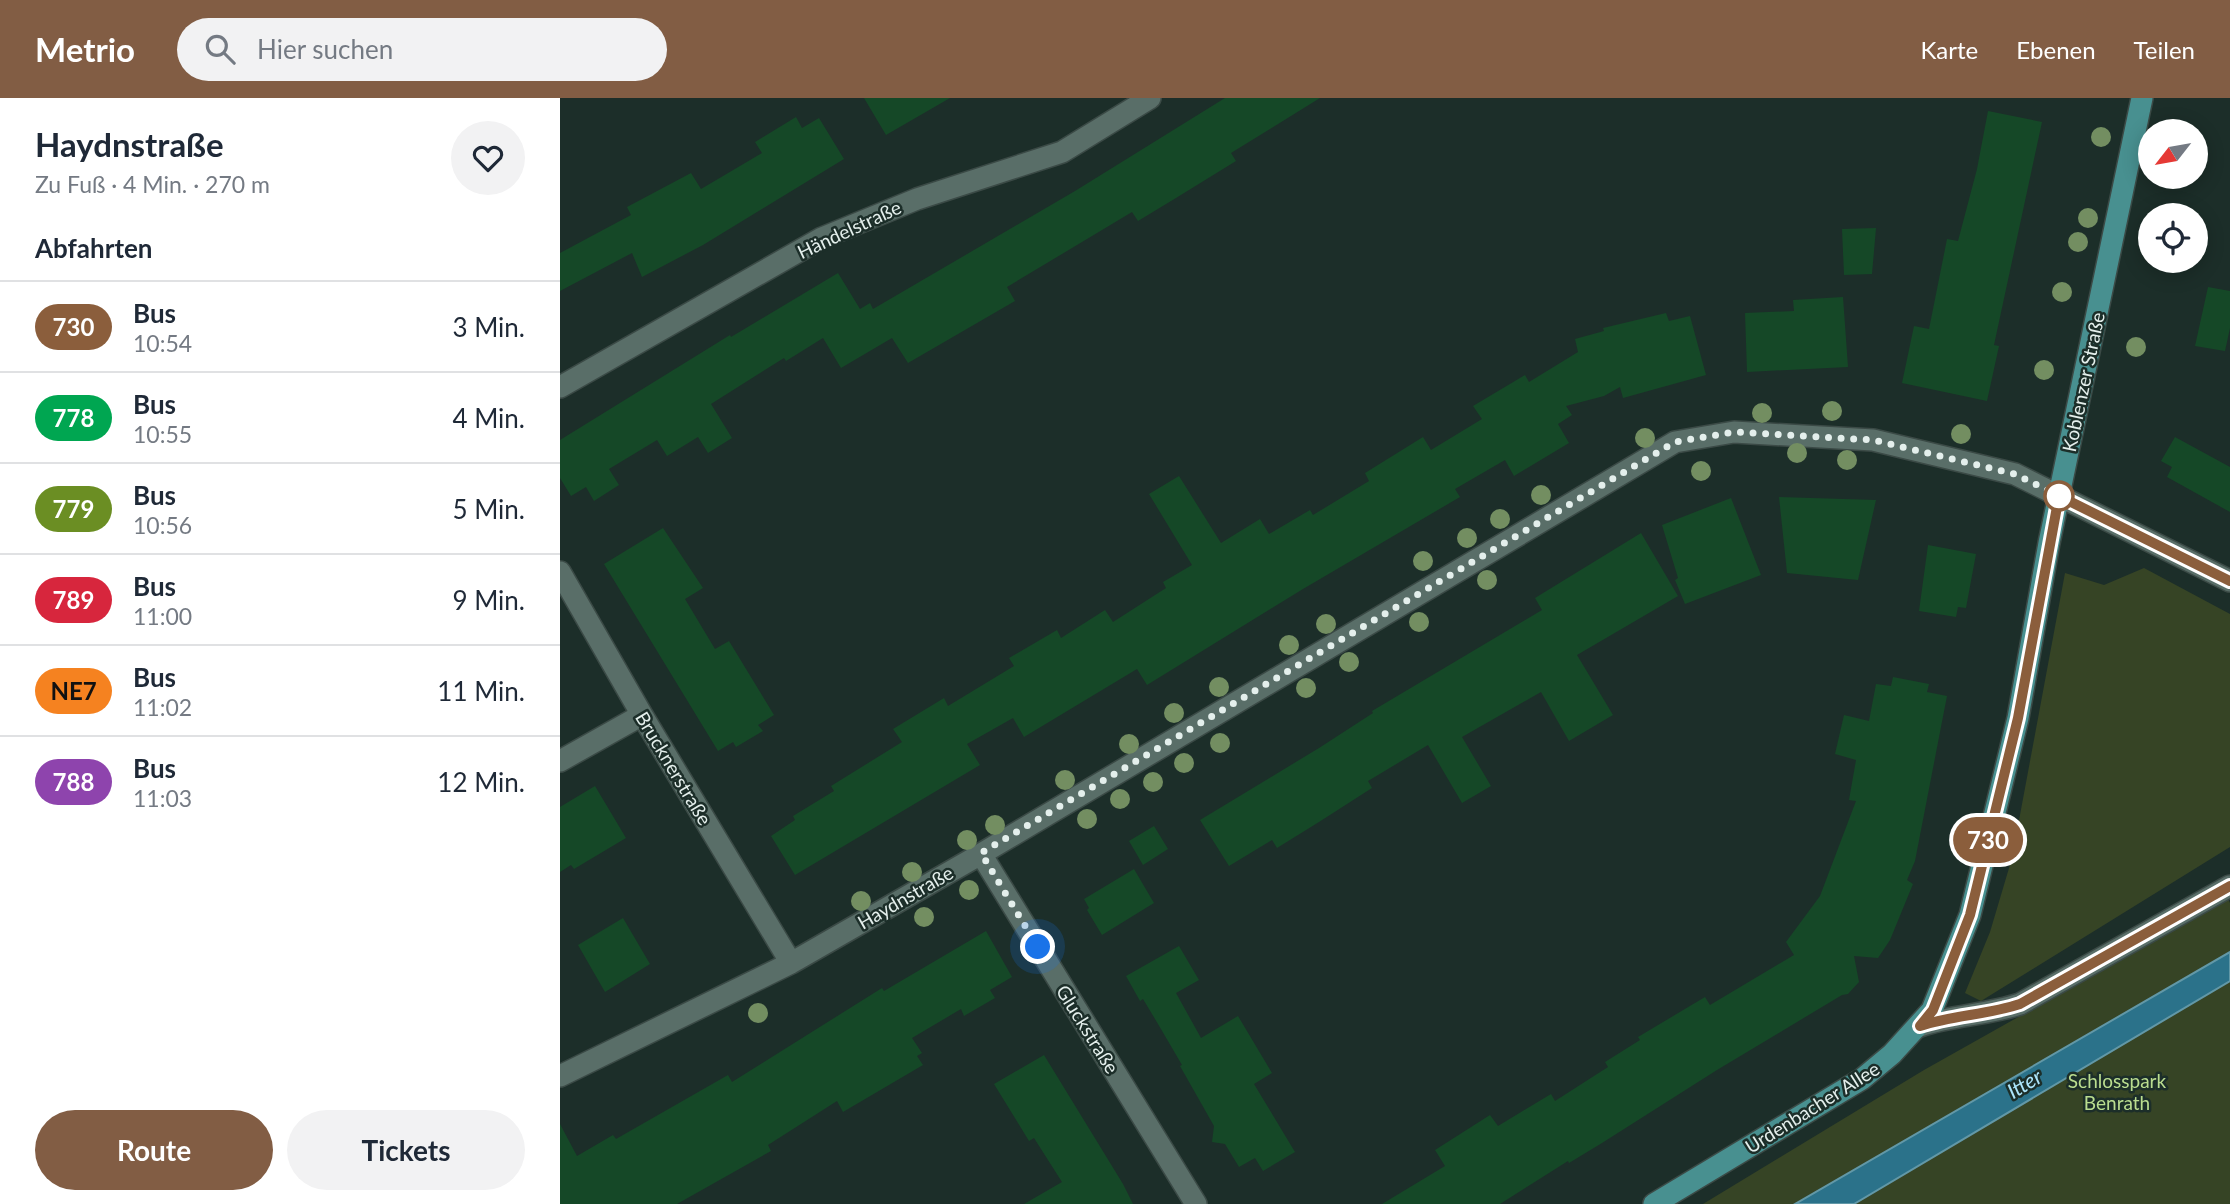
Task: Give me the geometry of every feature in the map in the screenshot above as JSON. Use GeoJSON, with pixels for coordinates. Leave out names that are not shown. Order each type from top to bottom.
{"type":"FeatureCollection","features":[{"type":"Feature","properties":{"kind":"main road","name":"Koblenzer Straße"},"geometry":{"type":"LineString","coordinates":[[1920,1026],[1933,1010],[1970,915],[2018,718],[2059,496],[2142,98]]}},
{"type":"Feature","properties":{"kind":"main road","name":"Urdenbacher Allee"},"geometry":{"type":"LineString","coordinates":[[1654,1204],[1862,1079],[1920,1026]]}},
{"type":"Feature","properties":{"kind":"street","name":"Händelstraße"},"geometry":{"type":"LineString","coordinates":[[560,387],[822,239],[917,199],[1062,152],[1150,98]]}},
{"type":"Feature","properties":{"kind":"street","name":"Haydnstraße"},"geometry":{"type":"LineString","coordinates":[[560,1076],[790,963],[981,853],[1675,442],[1734,432],[1873,440],[2015,474],[2230,581]]}},
{"type":"Feature","properties":{"kind":"street","name":"Brucknerstraße"},"geometry":{"type":"LineString","coordinates":[[560,572],[790,963]]}},
{"type":"Feature","properties":{"kind":"street"},"geometry":{"type":"LineString","coordinates":[[560,761],[642,715]]}},
{"type":"Feature","properties":{"kind":"street","name":"Gluckstraße"},"geometry":{"type":"LineString","coordinates":[[981,853],[1196,1204]]}},
{"type":"Feature","properties":{"kind":"street","name":"Urdenbacher Allee"},"geometry":{"type":"LineString","coordinates":[[1920,1026],[1952,1017],[2003,1010],[2020,1004],[2230,886]]}},
{"type":"Feature","properties":{"kind":"green space"},"geometry":{"type":"Polygon","coordinates":[[[2144,568],[2230,614],[2230,847],[1981,1001],[1965,993],[1990,932],[2012,858],[2065,573],[2104,585],[2144,568]]]}},
{"type":"Feature","properties":{"kind":"green space","name":"Schlosspark Benrath"},"geometry":{"type":"Polygon","coordinates":[[[2228,899],[2230,1204],[1703,1204],[1924,1070],[2228,899]]]}},
{"type":"Feature","properties":{"kind":"water","name":"Itter"},"geometry":{"type":"Polygon","coordinates":[[[2230,952],[2230,981],[1854,1204],[1795,1204],[2230,952]]]}},
{"type":"Feature","properties":{"kind":"building"},"geometry":{"type":"Polygon","coordinates":[[[864,98],[950,98],[886,135],[864,98]]]}},
{"type":"Feature","properties":{"kind":"building"},"geometry":{"type":"Polygon","coordinates":[[[1225,98],[1320,98],[1231,153],[1236,161],[1138,221],[1132,212],[1007,287],[1015,301],[908,363],[892,338],[841,368],[823,338],[786,361],[784,358],[711,404],[732,438],[708,453],[698,437],[667,456],[657,440],[609,469],[619,485],[594,501],[586,487],[571,496],[560,478],[560,440],[730,335],[731,337],[838,273],[860,309],[870,303],[873,309],[1075,191],[1225,98]]]}},
{"type":"Feature","properties":{"kind":"building"},"geometry":{"type":"Polygon","coordinates":[[[1988,111],[2042,122],[1994,345],[1999,346],[1987,401],[1902,383],[1914,326],[1929,329],[1947,239],[1958,241],[1977,169],[1988,111]]]}},
{"type":"Feature","properties":{"kind":"building"},"geometry":{"type":"Polygon","coordinates":[[[796,117],[802,128],[819,118],[844,159],[703,245],[642,277],[632,253],[560,291],[560,253],[631,215],[627,207],[691,173],[701,189],[762,153],[755,142],[796,117]]]}},
{"type":"Feature","properties":{"kind":"building"},"geometry":{"type":"Polygon","coordinates":[[[1876,228],[1872,274],[1844,275],[1842,229],[1876,228]]]}},
{"type":"Feature","properties":{"kind":"building"},"geometry":{"type":"Polygon","coordinates":[[[2208,287],[2230,291],[2230,328],[2225,351],[2195,346],[2208,287]]]}},
{"type":"Feature","properties":{"kind":"building"},"geometry":{"type":"Polygon","coordinates":[[[1843,297],[1848,367],[1747,372],[1745,313],[1794,311],[1793,300],[1843,297]]]}},
{"type":"Feature","properties":{"kind":"building"},"geometry":{"type":"Polygon","coordinates":[[[1666,313],[1669,321],[1690,316],[1706,375],[1623,398],[1620,387],[1604,396],[1566,406],[1572,415],[1558,424],[1569,443],[1514,476],[1505,460],[1455,489],[1460,497],[1147,685],[1137,669],[1024,737],[1013,718],[967,744],[980,765],[795,875],[771,836],[795,820],[793,816],[834,791],[831,786],[902,742],[893,729],[944,698],[948,706],[1014,666],[1009,658],[1057,630],[1061,638],[1105,610],[1113,622],[1166,588],[1163,582],[1192,565],[1149,494],[1179,476],[1221,543],[1260,519],[1269,534],[1310,510],[1313,515],[1369,481],[1365,473],[1423,437],[1431,450],[1482,419],[1473,406],[1525,375],[1529,382],[1578,352],[1575,339],[1604,331],[1603,328],[1666,313]]]}},
{"type":"Feature","properties":{"kind":"building"},"geometry":{"type":"Polygon","coordinates":[[[2175,437],[2230,467],[2230,512],[2167,477],[2172,467],[2161,461],[2175,437]]]}},
{"type":"Feature","properties":{"kind":"building"},"geometry":{"type":"Polygon","coordinates":[[[1779,497],[1876,500],[1858,580],[1787,573],[1779,497]]]}},
{"type":"Feature","properties":{"kind":"building"},"geometry":{"type":"Polygon","coordinates":[[[1731,498],[1761,575],[1685,604],[1675,580],[1678,578],[1662,525],[1731,498]]]}},
{"type":"Feature","properties":{"kind":"building"},"geometry":{"type":"Polygon","coordinates":[[[663,528],[703,588],[685,599],[715,649],[729,641],[774,715],[758,725],[763,731],[736,747],[733,742],[718,751],[604,564],[663,528]]]}},
{"type":"Feature","properties":{"kind":"building"},"geometry":{"type":"Polygon","coordinates":[[[1641,533],[1678,596],[1577,655],[1613,715],[1569,741],[1541,692],[1462,737],[1491,786],[1462,803],[1428,745],[1368,781],[1372,788],[1277,848],[1272,840],[1229,866],[1200,820],[1319,748],[1373,713],[1372,711],[1542,610],[1535,598],[1641,533]]]}},
{"type":"Feature","properties":{"kind":"building"},"geometry":{"type":"Polygon","coordinates":[[[1928,545],[1976,554],[1966,608],[1958,607],[1956,617],[1919,611],[1928,545]]]}},
{"type":"Feature","properties":{"kind":"building"},"geometry":{"type":"Polygon","coordinates":[[[1893,677],[1929,684],[1927,692],[1947,696],[1915,861],[1907,880],[1913,884],[1890,940],[1878,958],[1854,956],[1859,982],[1848,994],[1842,995],[1717,1070],[1500,1204],[1382,1204],[1445,1166],[1435,1150],[1490,1115],[1498,1126],[1551,1094],[1555,1101],[1608,1067],[1605,1062],[1640,1040],[1638,1037],[1705,997],[1710,1005],[1794,955],[1786,942],[1820,896],[1856,801],[1849,800],[1856,760],[1835,754],[1844,715],[1869,721],[1876,684],[1891,686],[1893,677]]]}},
{"type":"Feature","properties":{"kind":"building"},"geometry":{"type":"Polygon","coordinates":[[[595,786],[626,838],[574,869],[571,865],[560,872],[560,807],[595,786]]]}},
{"type":"Feature","properties":{"kind":"building"},"geometry":{"type":"Polygon","coordinates":[[[1154,826],[1168,849],[1143,865],[1129,841],[1154,826]]]}},
{"type":"Feature","properties":{"kind":"building"},"geometry":{"type":"Polygon","coordinates":[[[1134,869],[1154,903],[1102,935],[1087,910],[1089,908],[1084,899],[1134,869]]]}},
{"type":"Feature","properties":{"kind":"building"},"geometry":{"type":"Polygon","coordinates":[[[623,918],[650,964],[605,992],[578,945],[623,918]]]}},
{"type":"Feature","properties":{"kind":"building"},"geometry":{"type":"Polygon","coordinates":[[[986,931],[1012,977],[990,990],[995,998],[964,1016],[961,1009],[912,1038],[922,1053],[917,1056],[923,1065],[843,1112],[837,1101],[768,1145],[771,1151],[677,1204],[560,1204],[560,1124],[577,1156],[613,1135],[616,1139],[728,1075],[732,1082],[882,988],[884,991],[986,931]]]}},
{"type":"Feature","properties":{"kind":"building"},"geometry":{"type":"Polygon","coordinates":[[[1179,946],[1199,980],[1176,993],[1201,1038],[1238,1016],[1272,1073],[1254,1084],[1295,1152],[1263,1171],[1255,1158],[1239,1167],[1225,1144],[1212,1142],[1214,1126],[1158,1024],[1143,999],[1140,1001],[1126,976],[1179,946]]]}},
{"type":"Feature","properties":{"kind":"building"},"geometry":{"type":"Polygon","coordinates":[[[1044,1055],[1133,1204],[1024,1204],[1062,1182],[1034,1138],[1029,1141],[994,1084],[1044,1055]]]}},
{"type":"Feature","properties":{"kind":"bus line","name":"730"},"geometry":{"type":"LineString","coordinates":[[2230,581],[2059,496],[2018,718],[1970,915],[1933,1010],[1920,1026],[1952,1017],[2003,1010],[2020,1004],[2230,886]]}},
{"type":"Feature","properties":{"kind":"route"},"geometry":{"type":"LineString","coordinates":[[1038,947],[981,853],[1675,442],[1734,432],[1873,440],[2015,474],[2059,496]]}}]}
